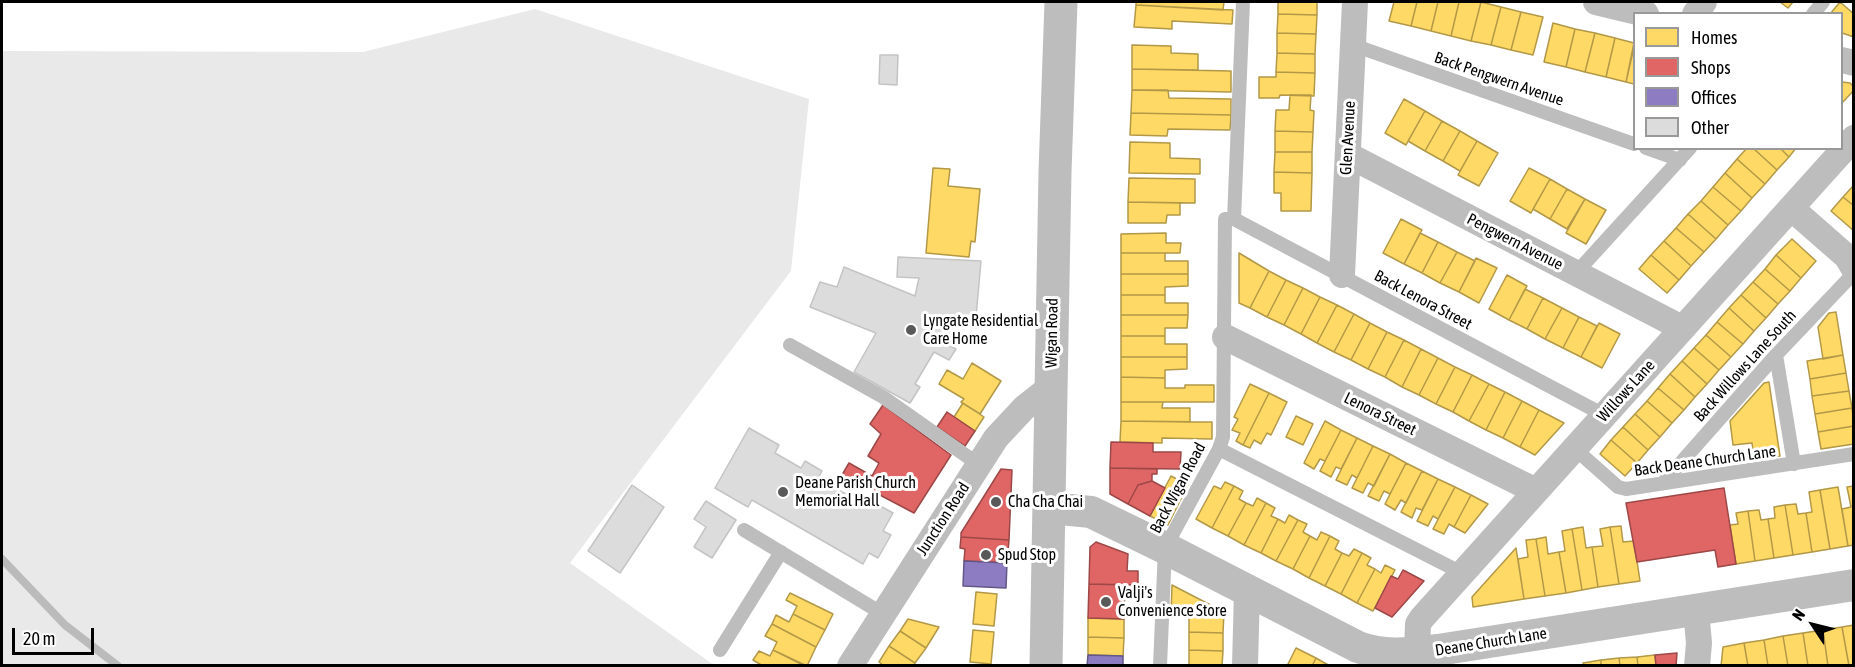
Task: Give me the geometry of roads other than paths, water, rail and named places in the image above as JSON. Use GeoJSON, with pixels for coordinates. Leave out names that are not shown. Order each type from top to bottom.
{"type":"FeatureCollection","features":[{"type":"Feature","properties":{"kind":"main road","name":"Wigan Road"},"geometry":{"type":"LineString","coordinates":[[1046,666],[1055,172],[1061,2]]}},
{"type":"Feature","properties":{"kind":"street","name":"Glen Avenue"},"geometry":{"type":"LineString","coordinates":[[1342,275],[1355,2]]}},
{"type":"Feature","properties":{"kind":"street"},"geometry":{"type":"LineString","coordinates":[[1596,2],[1638,12]]}},
{"type":"Feature","properties":{"kind":"street","name":"Willows Lane"},"geometry":{"type":"LineString","coordinates":[[1417,652],[1418,624],[1854,138]]}},
{"type":"Feature","properties":{"kind":"street","name":"Pengwern Avenue"},"geometry":{"type":"LineString","coordinates":[[1348,156],[1682,328]]}},
{"type":"Feature","properties":{"kind":"street"},"geometry":{"type":"LineString","coordinates":[[1791,208],[1847,257],[1854,271]]}},
{"type":"Feature","properties":{"kind":"street","name":"Lenora Street"},"geometry":{"type":"LineString","coordinates":[[1225,337],[1536,491]]}},
{"type":"Feature","properties":{"kind":"street","name":"Junction Road"},"geometry":{"type":"LineString","coordinates":[[850,666],[978,464],[1010,422],[1052,386]]}},
{"type":"Feature","properties":{"kind":"street","name":"Deane Church Lane"},"geometry":{"type":"LineString","coordinates":[[1050,508],[1091,513],[1369,651],[1389,654],[1417,652],[1854,585]]}},
{"type":"Feature","properties":{"kind":"street"},"geometry":{"type":"LineString","coordinates":[[1245,666],[1247,590]]}},
{"type":"Feature","properties":{"kind":"street"},"geometry":{"type":"LineString","coordinates":[[1696,610],[1699,643],[1697,666]]}},
{"type":"Feature","properties":{"kind":"lane","name":"Back Wigan Road"},"geometry":{"type":"LineString","coordinates":[[1160,666],[1165,548],[1219,449],[1223,437],[1229,219],[1243,2]]}},
{"type":"Feature","properties":{"kind":"lane","name":"Back Pengwern Avenue"},"geometry":{"type":"LineString","coordinates":[[1353,45],[1633,143]]}},
{"type":"Feature","properties":{"kind":"lane"},"geometry":{"type":"LineString","coordinates":[[1652,150],[1680,160]]}},
{"type":"Feature","properties":{"kind":"lane"},"geometry":{"type":"LineString","coordinates":[[1576,273],[1688,150]]}},
{"type":"Feature","properties":{"kind":"lane","name":"Back Lenora Street"},"geometry":{"type":"LineString","coordinates":[[1229,219],[1342,275],[1604,415]]}},
{"type":"Feature","properties":{"kind":"lane","name":"Back Willows Lane South"},"geometry":{"type":"LineString","coordinates":[[1663,483],[1854,271]]}},
{"type":"Feature","properties":{"kind":"lane"},"geometry":{"type":"LineString","coordinates":[[790,345],[883,397],[978,464]]}},
{"type":"Feature","properties":{"kind":"lane"},"geometry":{"type":"LineString","coordinates":[[1776,355],[1794,464]]}},
{"type":"Feature","properties":{"kind":"lane","name":"Back Deane Church Lane"},"geometry":{"type":"LineString","coordinates":[[1574,448],[1618,487],[1626,489],[1854,454]]}},
{"type":"Feature","properties":{"kind":"lane"},"geometry":{"type":"LineString","coordinates":[[1219,449],[1462,573]]}},
{"type":"Feature","properties":{"kind":"lane"},"geometry":{"type":"LineString","coordinates":[[744,530],[883,614]]}},
{"type":"Feature","properties":{"kind":"lane"},"geometry":{"type":"LineString","coordinates":[[720,650],[781,552]]}},
{"type":"Feature","properties":{"kind":"waterway"},"geometry":{"type":"LineString","coordinates":[[2,559],[65,625],[118,666]]}},
{"type":"Feature","properties":{"kind":"place","name":"Lyngate Residential Care Home"},"geometry":{"type":"Point","coordinates":[911,330]}},
{"type":"Feature","properties":{"kind":"place","name":"Deane Parish Church Memorial Hall"},"geometry":{"type":"Point","coordinates":[783,492]}},
{"type":"Feature","properties":{"kind":"place","name":"Cha Cha Chai"},"geometry":{"type":"Point","coordinates":[996,502]}},
{"type":"Feature","properties":{"kind":"place","name":"Spud Stop"},"geometry":{"type":"Point","coordinates":[986,555]}},
{"type":"Feature","properties":{"kind":"place","name":"Valji's Convenience Store"},"geometry":{"type":"Point","coordinates":[1106,602]}}]}
